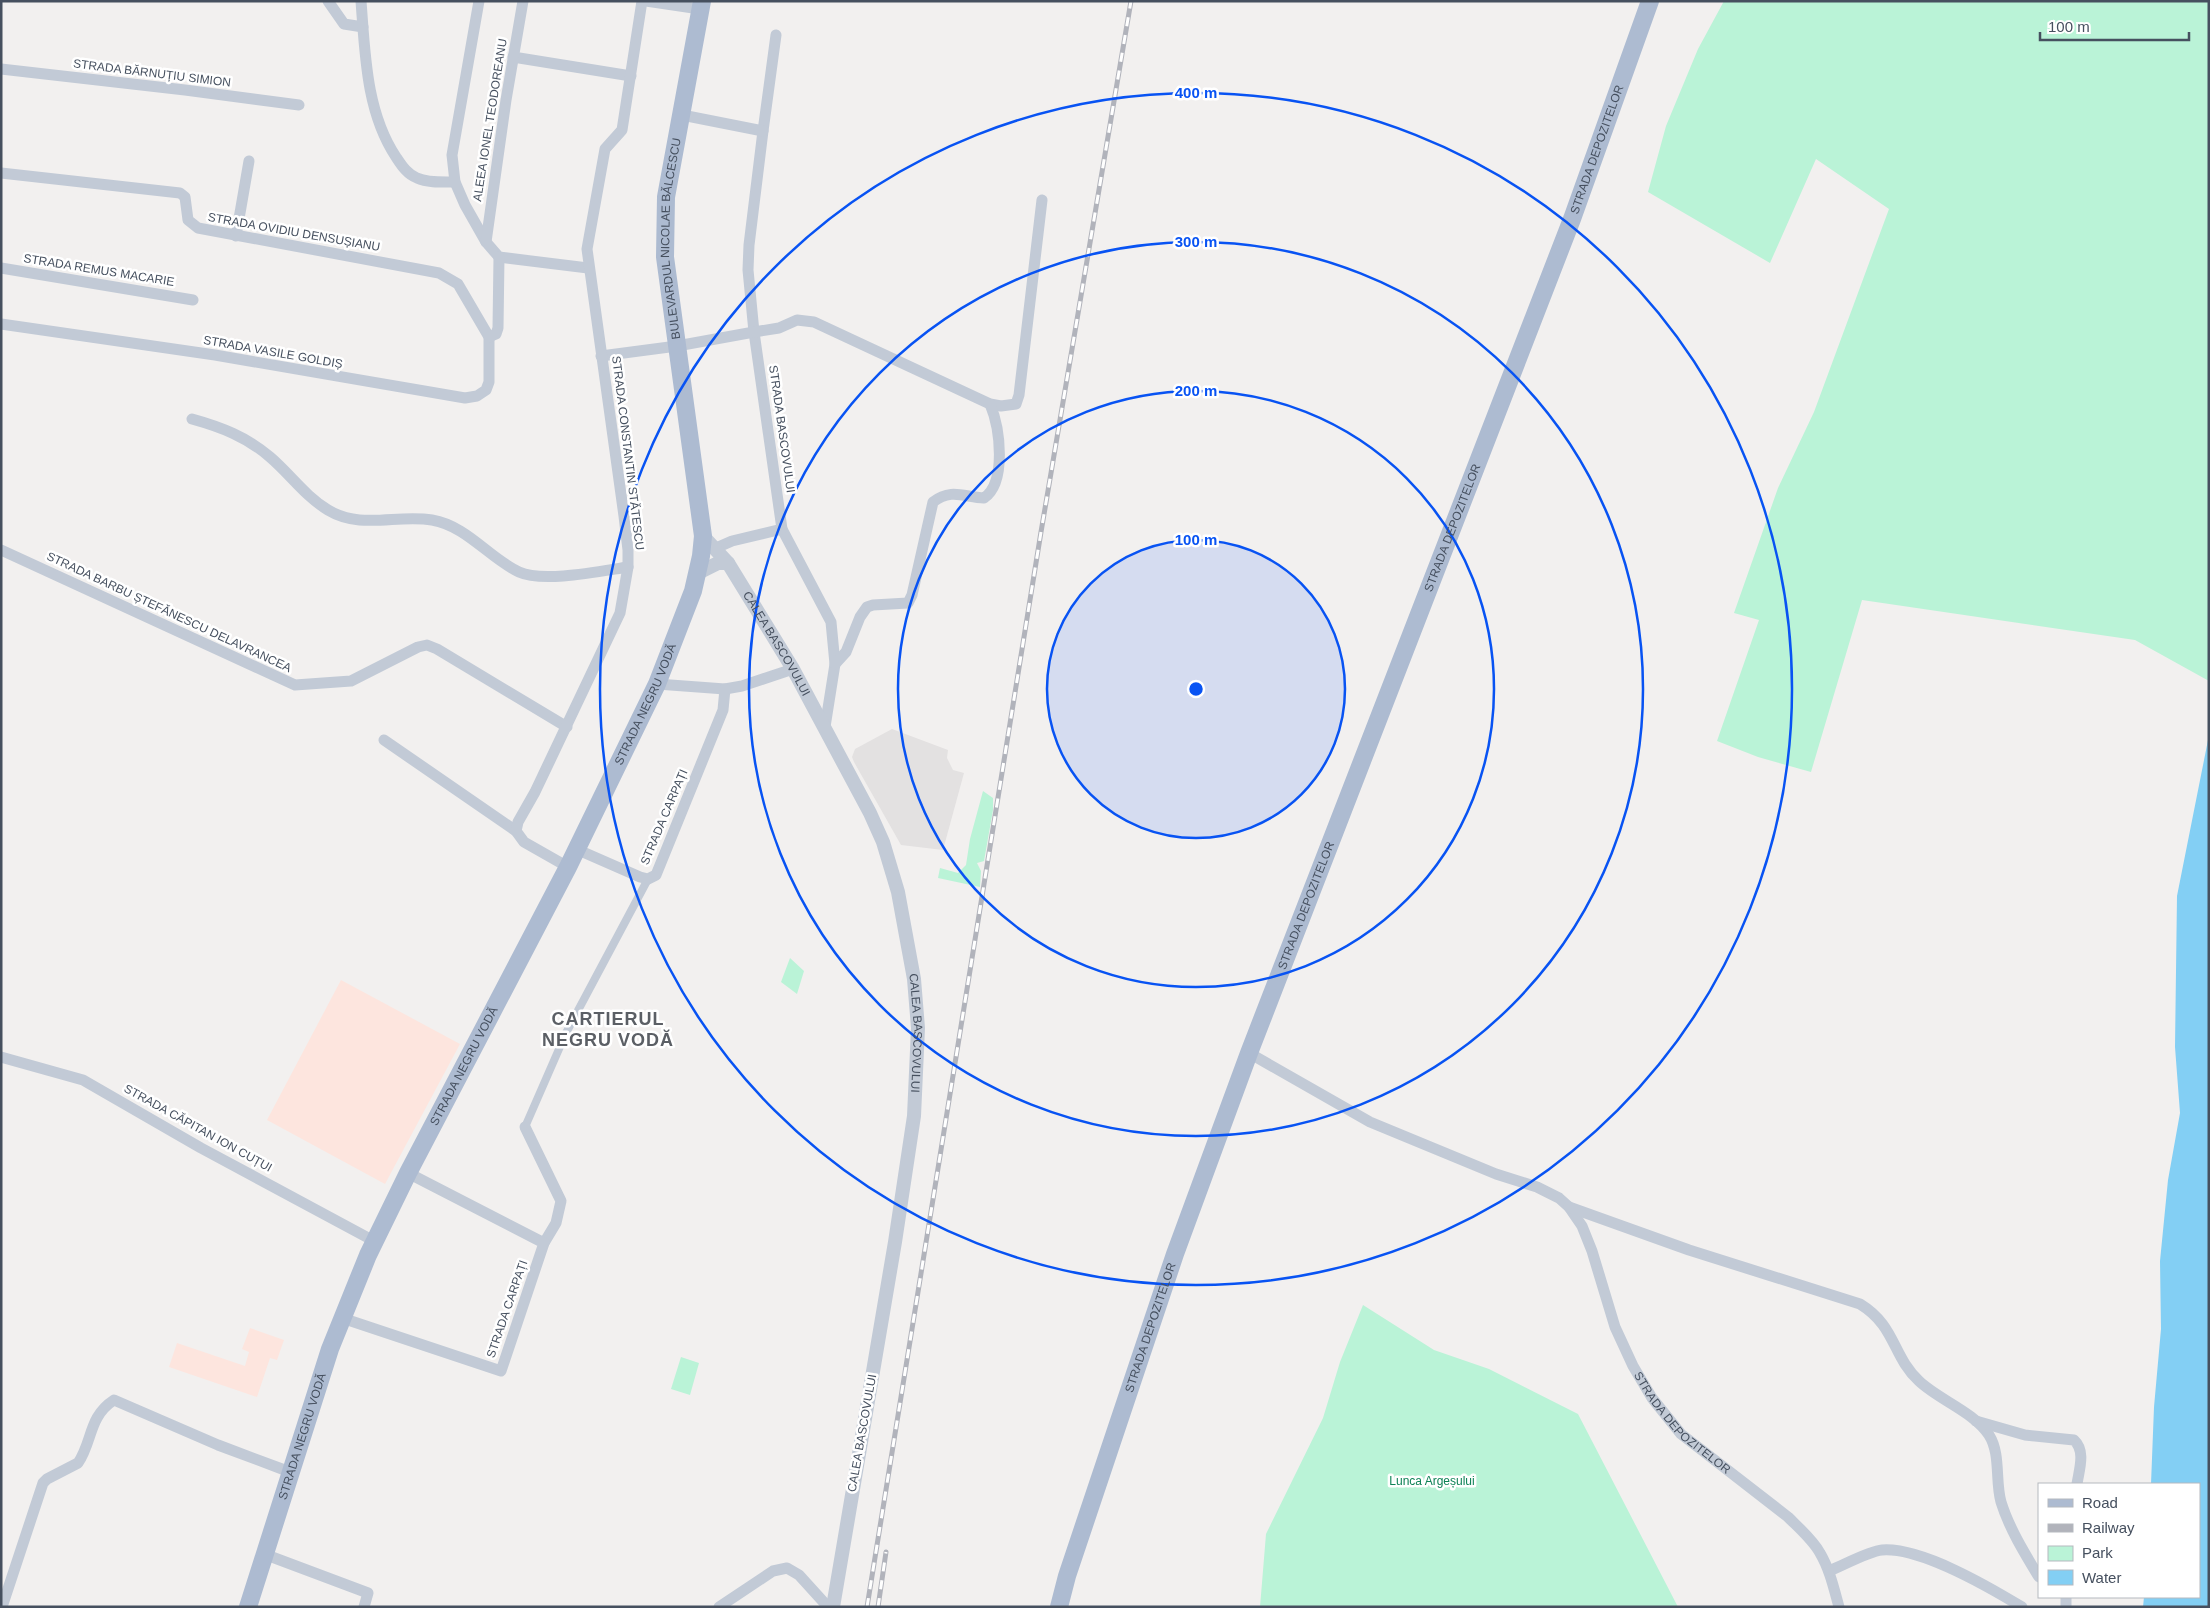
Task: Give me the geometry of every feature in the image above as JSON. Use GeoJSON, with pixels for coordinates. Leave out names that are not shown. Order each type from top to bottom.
{"type":"FeatureCollection","features":[{"type":"Feature","properties":{"kind":"main road","name":"STRADA DEPOZITELOR"},"geometry":{"type":"LineString","coordinates":[[1059,1607],[1175,1254],[1249,1053],[1574,212],[1650,1]]}},
{"type":"Feature","properties":{"kind":"main road","name":"BULEVARDUL NICOLAE BĂLCESCU"},"geometry":{"type":"LineString","coordinates":[[701,5],[666,197],[664,239],[703,536]]}},
{"type":"Feature","properties":{"kind":"main road","name":"STRADA NEGRU VODĂ"},"geometry":{"type":"LineString","coordinates":[[248,1607],[290,1472],[342,1318],[374,1241],[568,867],[657,684],[693,591],[698,573],[703,536]]}},
{"type":"Feature","properties":{"kind":"street"},"geometry":{"type":"LineString","coordinates":[[328,1],[344,24],[363,27]]}},
{"type":"Feature","properties":{"kind":"street"},"geometry":{"type":"LineString","coordinates":[[361,1],[373,104],[381,130],[392,151],[406,171],[418,179],[455,182]]}},
{"type":"Feature","properties":{"kind":"street"},"geometry":{"type":"LineString","coordinates":[[479,1],[452,155],[455,182],[465,205],[486,242],[499,258],[498,328],[496,334],[490,337]]}},
{"type":"Feature","properties":{"kind":"street","name":"ALEEA IONEL TEODOREANU"},"geometry":{"type":"LineString","coordinates":[[486,242],[523,1]]}},
{"type":"Feature","properties":{"kind":"street","name":"STRADA CONSTANTIN STĂTESCU"},"geometry":{"type":"LineString","coordinates":[[516,831],[518,822],[567,727],[620,613],[628,567],[625,525],[588,268],[588,235],[605,149],[622,130],[642,1]]}},
{"type":"Feature","properties":{"kind":"street"},"geometry":{"type":"LineString","coordinates":[[646,1],[701,5]]}},
{"type":"Feature","properties":{"kind":"street","name":"STRADA BASCOVULUI"},"geometry":{"type":"LineString","coordinates":[[776,35],[763,131],[748,270],[754,332],[782,530],[831,622],[835,664],[825,726]]}},
{"type":"Feature","properties":{"kind":"street"},"geometry":{"type":"LineString","coordinates":[[513,57],[631,76]]}},
{"type":"Feature","properties":{"kind":"street","name":"STRADA BĂRNUȚIU SIMION"},"geometry":{"type":"LineString","coordinates":[[1,69],[299,105]]}},
{"type":"Feature","properties":{"kind":"street"},"geometry":{"type":"LineString","coordinates":[[682,115],[763,131]]}},
{"type":"Feature","properties":{"kind":"street"},"geometry":{"type":"LineString","coordinates":[[236,236],[248,161]]}},
{"type":"Feature","properties":{"kind":"street","name":"STRADA OVIDIU DENSUȘIANU"},"geometry":{"type":"LineString","coordinates":[[1,172],[180,193],[185,197],[188,220],[198,228],[439,273],[458,284],[490,337]]}},
{"type":"Feature","properties":{"kind":"street"},"geometry":{"type":"LineString","coordinates":[[602,356],[677,346],[779,328],[797,320],[814,322],[990,404],[1001,406],[1016,404],[1032,295],[1042,200]]}},
{"type":"Feature","properties":{"kind":"street"},"geometry":{"type":"LineString","coordinates":[[499,258],[588,268]]}},
{"type":"Feature","properties":{"kind":"street","name":"STRADA REMUS MACARIE"},"geometry":{"type":"LineString","coordinates":[[1,268],[193,300]]}},
{"type":"Feature","properties":{"kind":"street","name":"STRADA VASILE GOLDIȘ"},"geometry":{"type":"LineString","coordinates":[[1,324],[215,355],[465,398],[477,396],[486,390],[490,382],[490,337]]}},
{"type":"Feature","properties":{"kind":"street"},"geometry":{"type":"LineString","coordinates":[[835,664],[846,652],[860,616],[867,607],[873,604],[908,603],[912,595],[933,502],[942,495],[954,494],[984,498],[992,492],[998,476],[998,438],[990,404]]}},
{"type":"Feature","properties":{"kind":"street"},"geometry":{"type":"LineString","coordinates":[[192,419],[216,425],[245,438],[270,457],[309,496],[329,511],[350,519],[372,521],[416,518],[434,520],[454,528],[474,540],[520,572],[536,576],[628,567]]}},
{"type":"Feature","properties":{"kind":"street"},"geometry":{"type":"LineString","coordinates":[[716,548],[732,541],[782,530]]}},
{"type":"Feature","properties":{"kind":"street","name":"CALEA BASCOVULUI"},"geometry":{"type":"LineString","coordinates":[[703,536],[728,563],[792,669],[825,726],[870,813],[886,850],[898,892],[914,980],[918,1028],[914,1116],[895,1242],[833,1607]]}},
{"type":"Feature","properties":{"kind":"street","name":"STRADA BARBU ȘTEFĂNESCU DELAVRANCEA"},"geometry":{"type":"LineString","coordinates":[[1,550],[295,685],[351,681],[418,647],[427,645],[437,649],[567,727]]}},
{"type":"Feature","properties":{"kind":"street"},"geometry":{"type":"LineString","coordinates":[[698,573],[718,563],[728,563]]}},
{"type":"Feature","properties":{"kind":"street"},"geometry":{"type":"LineString","coordinates":[[657,684],[725,689],[742,686],[792,669]]}},
{"type":"Feature","properties":{"kind":"street","name":"STRADA CARPAȚI"},"geometry":{"type":"LineString","coordinates":[[576,849],[648,879],[656,875],[723,710],[725,689]]}},
{"type":"Feature","properties":{"kind":"street"},"geometry":{"type":"LineString","coordinates":[[384,740],[516,831],[524,842],[568,867]]}},
{"type":"Feature","properties":{"kind":"street"},"geometry":{"type":"LineString","coordinates":[[408,1173],[544,1243],[556,1223],[561,1202],[525,1127],[566,1033],[648,879]]}},
{"type":"Feature","properties":{"kind":"street","name":"STRADA DEPOZITELOR"},"geometry":{"type":"LineString","coordinates":[[1249,1053],[1370,1122],[1496,1174],[1537,1188],[1558,1198],[1569,1207],[1582,1226],[1592,1251],[1615,1327],[1652,1398],[1681,1434],[1788,1518],[1820,1552],[1829,1571],[1839,1607]]}},
{"type":"Feature","properties":{"kind":"street","name":"STRADA CĂPITAN ION CUȚUI"},"geometry":{"type":"LineString","coordinates":[[1,1057],[83,1080],[202,1148],[374,1241]]}},
{"type":"Feature","properties":{"kind":"street","name":"STRADA DEPOZITELOR"},"geometry":{"type":"LineString","coordinates":[[1569,1207],[1689,1250],[1860,1304],[1874,1312],[1887,1328],[1906,1366],[1920,1382],[1974,1421]]}},
{"type":"Feature","properties":{"kind":"street","name":"STRADA CARPAȚI"},"geometry":{"type":"LineString","coordinates":[[342,1318],[501,1371],[544,1243]]}},
{"type":"Feature","properties":{"kind":"street"},"geometry":{"type":"LineString","coordinates":[[2,1607],[43,1483],[78,1463],[94,1421],[105,1406],[114,1400],[218,1445],[290,1472]]}},
{"type":"Feature","properties":{"kind":"street"},"geometry":{"type":"LineString","coordinates":[[1974,1421],[2025,1435],[2074,1440],[2079,1445],[2081,1456],[2078,1483]]}},
{"type":"Feature","properties":{"kind":"street"},"geometry":{"type":"LineString","coordinates":[[1974,1421],[1988,1435],[1994,1450],[2001,1502],[2022,1550],[2038,1575]]}},
{"type":"Feature","properties":{"kind":"street"},"geometry":{"type":"LineString","coordinates":[[1829,1571],[1881,1550],[1900,1552],[1928,1558],[2000,1593],[2022,1607]]}},
{"type":"Feature","properties":{"kind":"street"},"geometry":{"type":"LineString","coordinates":[[264,1554],[368,1593],[364,1607]]}},
{"type":"Feature","properties":{"kind":"street"},"geometry":{"type":"LineString","coordinates":[[719,1607],[773,1571],[787,1568],[799,1575],[828,1607]]}},
{"type":"Feature","properties":{"kind":"shaded area"},"geometry":{"type":"Polygon","coordinates":[[[892,729],[948,750],[947,758],[953,770],[964,773],[943,850],[901,845],[854,762],[852,757],[855,749],[892,729]]]}},
{"type":"Feature","properties":{"kind":"shaded area"},"geometry":{"type":"Polygon","coordinates":[[[341,980],[460,1044],[385,1184],[267,1120],[341,980]]]}},
{"type":"Feature","properties":{"kind":"shaded area"},"geometry":{"type":"Polygon","coordinates":[[[250,1328],[284,1340],[277,1360],[270,1358],[257,1397],[169,1367],[177,1343],[245,1366],[249,1352],[242,1349],[250,1328]]]}},
{"type":"Feature","properties":{"kind":"green space"},"geometry":{"type":"Polygon","coordinates":[[[1724,1],[2209,1],[2209,681],[2135,640],[1862,600],[1811,772],[1758,757],[1717,741],[1759,620],[1734,613],[1778,488],[1814,412],[1889,209],[1816,159],[1770,263],[1648,192],[1666,126],[1698,49],[1724,1]]]}},
{"type":"Feature","properties":{"kind":"green space"},"geometry":{"type":"Polygon","coordinates":[[[983,791],[993,798],[993,810],[984,861],[977,863],[981,871],[980,887],[938,878],[940,868],[958,873],[966,865],[970,839],[983,791]]]}},
{"type":"Feature","properties":{"kind":"green space"},"geometry":{"type":"Polygon","coordinates":[[[790,958],[804,971],[797,994],[781,982],[790,958]]]}},
{"type":"Feature","properties":{"kind":"green space","name":"Lunca Argeșului"},"geometry":{"type":"Polygon","coordinates":[[[1363,1305],[1434,1350],[1489,1369],[1578,1414],[1678,1607],[1260,1607],[1266,1534],[1323,1418],[1340,1362],[1363,1305]]]}},
{"type":"Feature","properties":{"kind":"green space"},"geometry":{"type":"Polygon","coordinates":[[[681,1357],[699,1363],[690,1395],[671,1389],[681,1357]]]}},
{"type":"Feature","properties":{"kind":"water"},"geometry":{"type":"Polygon","coordinates":[[[2209,735],[2209,1607],[2143,1607],[2144,1598],[2200,1598],[2200,1483],[2151,1483],[2154,1407],[2161,1329],[2160,1261],[2168,1180],[2180,1113],[2175,1047],[2177,896],[2209,735]]]}},
{"type":"Feature","properties":{"kind":"railway"},"geometry":{"type":"LineString","coordinates":[[867,1607],[1041,532],[1131,1]]}},
{"type":"Feature","properties":{"kind":"railway"},"geometry":{"type":"LineString","coordinates":[[878,1607],[886,1552]]}},
{"type":"Feature","properties":{"kind":"district","name":"CARTIERUL NEGRU VODĂ"},"geometry":{"type":"Point","coordinates":[608,1029]}}]}
